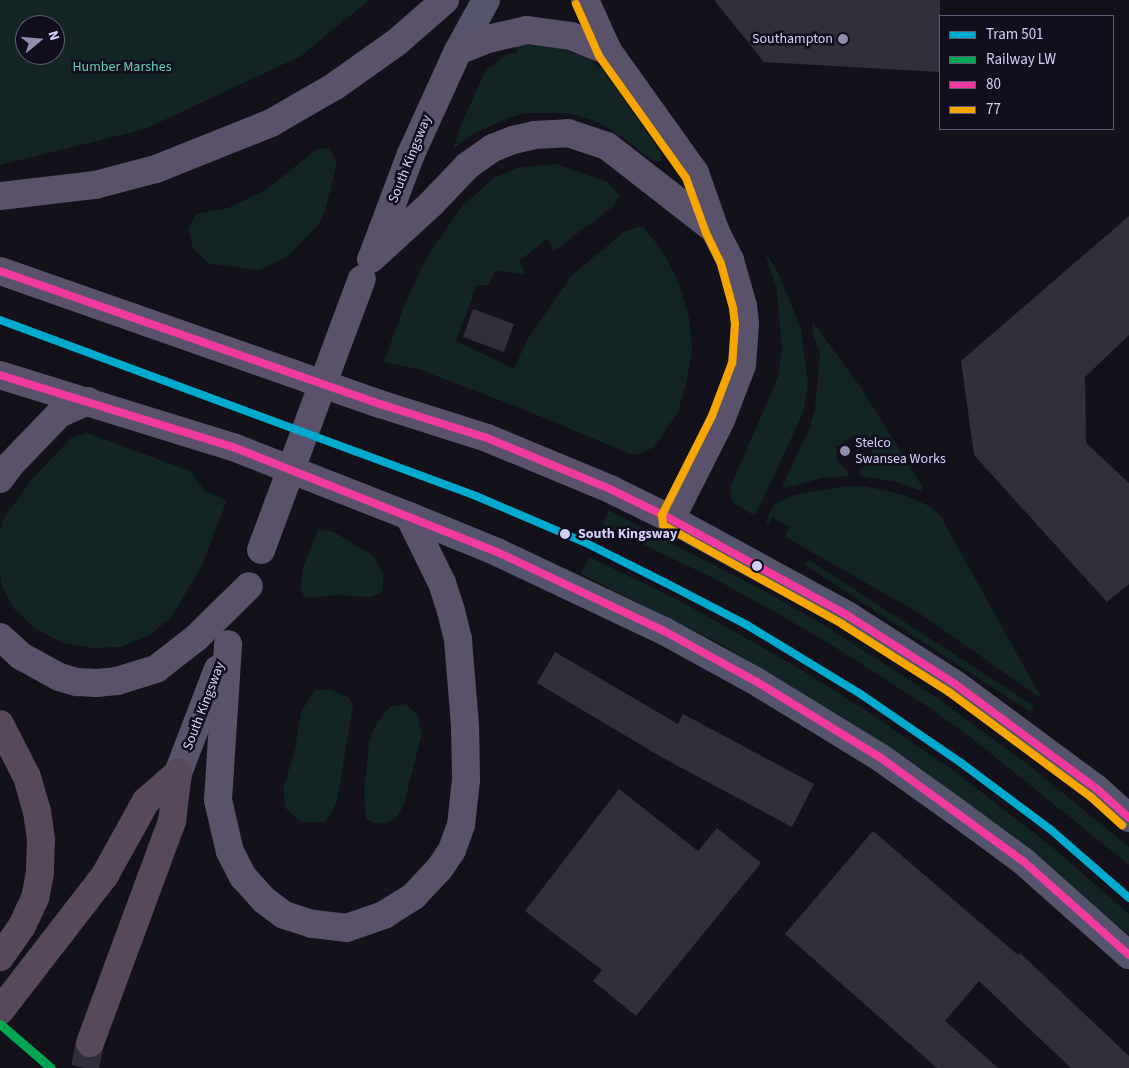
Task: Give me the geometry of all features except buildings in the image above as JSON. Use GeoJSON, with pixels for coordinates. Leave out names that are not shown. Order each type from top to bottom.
{"type":"FeatureCollection","features":[{"type":"Feature","properties":{"kind":"highway"},"geometry":{"type":"LineString","coordinates":[[0,724],[27,777],[37,811],[41,839],[40,873],[35,898],[22,926],[0,957]]}},
{"type":"Feature","properties":{"kind":"highway"},"geometry":{"type":"LineString","coordinates":[[0,1011],[106,875],[146,801],[178,773]]}},
{"type":"Feature","properties":{"kind":"highway"},"geometry":{"type":"LineString","coordinates":[[90,1043],[172,821],[178,773]]}},
{"type":"Feature","properties":{"kind":"main road"},"geometry":{"type":"LineString","coordinates":[[0,196],[95,185],[156,169],[271,123],[335,86],[396,42],[445,0]]}},
{"type":"Feature","properties":{"kind":"main road","name":"South Kingsway"},"geometry":{"type":"LineString","coordinates":[[178,773],[411,154],[458,52],[486,0]]}},
{"type":"Feature","properties":{"kind":"main road"},"geometry":{"type":"LineString","coordinates":[[585,0],[608,51],[695,173],[715,230],[730,260],[743,306],[745,324],[742,365],[720,420],[671,519]]}},
{"type":"Feature","properties":{"kind":"main road"},"geometry":{"type":"LineString","coordinates":[[458,52],[488,39],[527,30],[571,36],[608,51]]}},
{"type":"Feature","properties":{"kind":"main road"},"geometry":{"type":"LineString","coordinates":[[367,269],[467,166],[493,148],[513,140],[534,135],[568,133],[607,146],[715,230]]}},
{"type":"Feature","properties":{"kind":"main road"},"geometry":{"type":"LineString","coordinates":[[0,270],[371,400],[487,438],[610,489],[671,519],[847,615],[955,684],[1097,790],[1129,818]]}},
{"type":"Feature","properties":{"kind":"main road"},"geometry":{"type":"LineString","coordinates":[[0,375],[233,448],[497,552],[664,631],[757,682],[881,758],[1016,855],[1129,955]]}},
{"type":"Feature","properties":{"kind":"main road"},"geometry":{"type":"LineString","coordinates":[[0,479],[10,465],[59,414],[88,401]]}},
{"type":"Feature","properties":{"kind":"main road"},"geometry":{"type":"LineString","coordinates":[[228,644],[218,800],[230,852],[243,877],[264,900],[284,915],[312,924],[347,928],[384,915],[414,896],[439,870],[452,850],[461,825],[466,780],[465,726],[458,640],[442,583],[409,516]]}},
{"type":"Feature","properties":{"kind":"main road"},"geometry":{"type":"LineString","coordinates":[[0,637],[21,656],[59,677],[96,683],[117,681],[156,669],[196,638],[249,586]]}},
{"type":"Feature","properties":{"kind":"green space","name":"Humber Marshes"},"geometry":{"type":"Polygon","coordinates":[[[0,0],[369,0],[301,56],[145,129],[0,165],[0,0]]]}},
{"type":"Feature","properties":{"kind":"green space"},"geometry":{"type":"Polygon","coordinates":[[[549,44],[590,59],[604,71],[662,154],[661,161],[655,162],[648,158],[631,143],[598,122],[568,113],[526,113],[508,118],[475,133],[453,149],[462,122],[486,70],[508,54],[517,53],[516,45],[549,44]]]}},
{"type":"Feature","properties":{"kind":"green space"},"geometry":{"type":"Polygon","coordinates":[[[318,148],[330,149],[337,163],[325,210],[319,224],[286,258],[259,270],[209,264],[193,248],[188,229],[196,214],[228,208],[266,190],[318,148]]]}},
{"type":"Feature","properties":{"kind":"green space"},"geometry":{"type":"Polygon","coordinates":[[[557,164],[607,182],[620,196],[614,206],[554,251],[547,239],[519,261],[526,274],[495,271],[489,285],[477,285],[456,341],[514,369],[527,340],[572,275],[625,231],[643,226],[663,252],[678,281],[689,317],[692,350],[687,380],[678,412],[654,447],[638,455],[628,453],[520,408],[421,370],[384,362],[404,306],[427,256],[463,205],[494,178],[520,167],[557,164]]]}},
{"type":"Feature","properties":{"kind":"green space"},"geometry":{"type":"Polygon","coordinates":[[[765,251],[780,277],[801,329],[808,384],[803,413],[755,516],[732,502],[730,488],[778,377],[782,349],[777,291],[765,251]]]}},
{"type":"Feature","properties":{"kind":"green space"},"geometry":{"type":"Polygon","coordinates":[[[813,322],[862,389],[923,488],[921,491],[896,482],[861,476],[859,474],[860,469],[872,460],[871,445],[865,438],[854,435],[836,447],[837,461],[847,470],[849,474],[847,476],[822,478],[786,488],[782,487],[810,427],[815,409],[820,354],[812,331],[813,322]]]}},
{"type":"Feature","properties":{"kind":"green space"},"geometry":{"type":"Polygon","coordinates":[[[87,433],[190,471],[205,491],[227,500],[201,568],[170,619],[148,636],[120,647],[93,648],[63,643],[36,629],[15,610],[2,587],[0,575],[0,532],[3,519],[33,478],[71,438],[87,433]]]}},
{"type":"Feature","properties":{"kind":"green space"},"geometry":{"type":"Polygon","coordinates":[[[846,486],[865,486],[904,495],[927,505],[940,515],[1042,699],[919,613],[785,537],[789,527],[772,517],[768,524],[766,523],[772,507],[778,502],[794,495],[846,486]]]}},
{"type":"Feature","properties":{"kind":"green space"},"geometry":{"type":"Polygon","coordinates":[[[608,510],[766,592],[827,627],[936,697],[1031,767],[1129,847],[1129,865],[974,740],[930,708],[830,644],[766,607],[717,580],[603,525],[608,510]]]}},
{"type":"Feature","properties":{"kind":"green space"},"geometry":{"type":"Polygon","coordinates":[[[318,529],[334,532],[373,556],[383,572],[383,590],[379,594],[369,597],[336,595],[305,598],[301,590],[302,571],[318,529]]]}},
{"type":"Feature","properties":{"kind":"green space"},"geometry":{"type":"Polygon","coordinates":[[[589,557],[682,602],[790,663],[864,709],[958,774],[1051,846],[1129,914],[1129,935],[1065,882],[888,746],[718,643],[581,574],[589,557]]]}},
{"type":"Feature","properties":{"kind":"green space"},"geometry":{"type":"Polygon","coordinates":[[[809,560],[1034,706],[1030,712],[805,565],[809,560]]]}},
{"type":"Feature","properties":{"kind":"green space"},"geometry":{"type":"Polygon","coordinates":[[[315,690],[332,690],[349,698],[353,706],[337,802],[326,822],[302,822],[286,809],[283,789],[295,749],[301,712],[315,690]]]}},
{"type":"Feature","properties":{"kind":"green space"},"geometry":{"type":"Polygon","coordinates":[[[405,704],[417,714],[422,734],[403,807],[395,819],[381,824],[372,822],[366,818],[364,791],[369,742],[377,722],[391,706],[405,704]]]}},
{"type":"Feature","properties":{"kind":"tunnel"},"geometry":{"type":"LineString","coordinates":[[85,1068],[90,1043]]}},
{"type":"Feature","properties":{"kind":"tram line","name":"501"},"geometry":{"type":"LineString","coordinates":[[0,320],[476,496],[586,543],[666,583],[747,625],[862,695],[960,762],[1050,829],[1129,898]]}},
{"type":"Feature","properties":{"kind":"rail line","name":"LW"},"geometry":{"type":"LineString","coordinates":[[0,1024],[51,1068]]}},
{"type":"Feature","properties":{"kind":"transit line","name":"77"},"geometry":{"type":"LineString","coordinates":[[576,4],[599,56],[686,178],[706,233],[721,264],[733,308],[735,324],[732,363],[712,416],[662,515],[663,525],[842,624],[949,692],[1091,797],[1122,825]]}},
{"type":"Feature","properties":{"kind":"transit line","name":"80"},"geometry":{"type":"LineString","coordinates":[[0,271],[380,404],[487,438],[610,489],[671,519],[847,615],[955,684],[1097,789],[1129,818]]}},
{"type":"Feature","properties":{"kind":"transit line","name":"80"},"geometry":{"type":"LineString","coordinates":[[0,375],[233,447],[497,552],[664,631],[757,682],[881,758],[1023,861],[1129,955]]}},
{"type":"Feature","properties":{"kind":"place","name":"Southampton"},"geometry":{"type":"Point","coordinates":[843,39]}},
{"type":"Feature","properties":{"kind":"place","name":"Stelco Swansea Works"},"geometry":{"type":"Point","coordinates":[845,451]}},
{"type":"Feature","properties":{"kind":"place","name":"South Kingsway"},"geometry":{"type":"Point","coordinates":[565,534]}}]}
